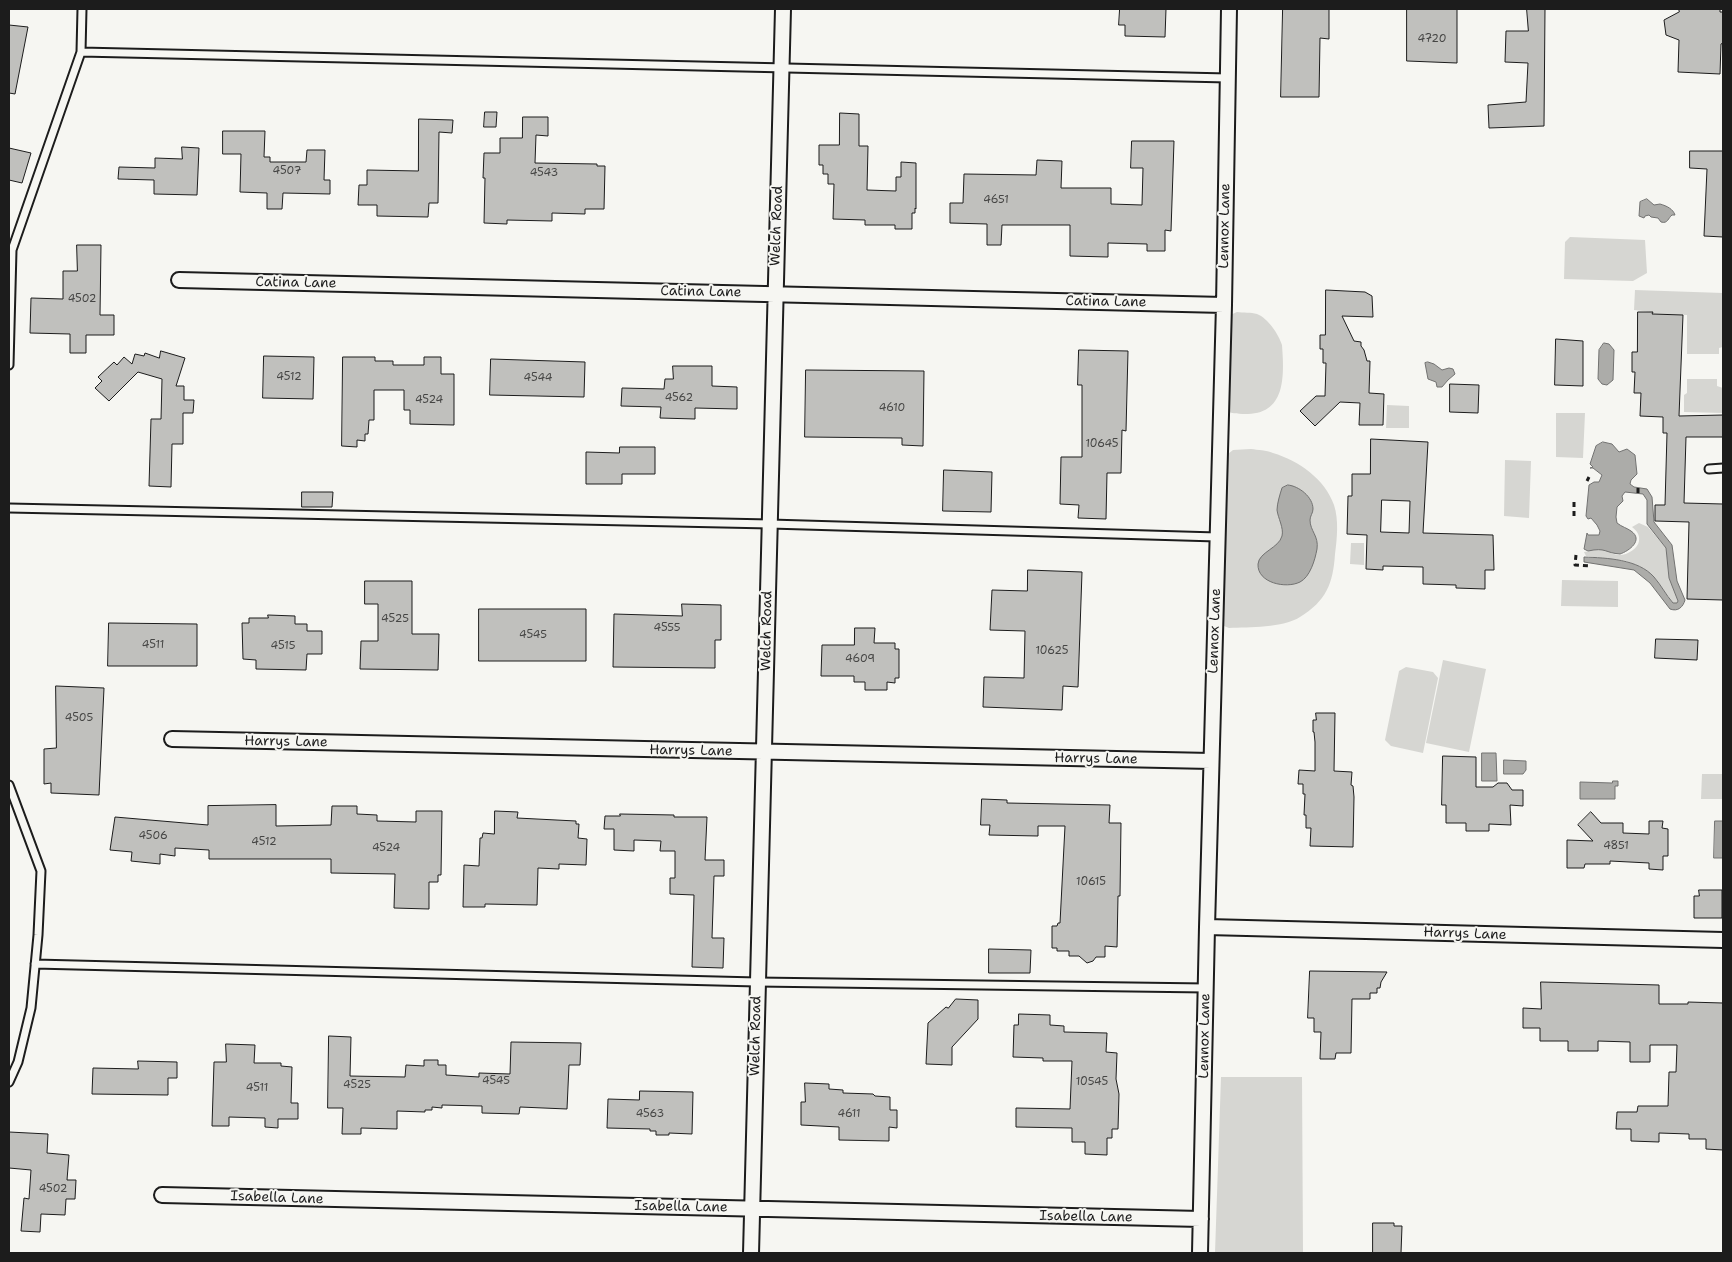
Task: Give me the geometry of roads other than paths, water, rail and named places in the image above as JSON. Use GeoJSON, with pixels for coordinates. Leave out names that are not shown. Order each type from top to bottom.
{"type":"FeatureCollection","features":[{"type":"Feature","properties":{"kind":"street","name":"Welch Road"},"geometry":{"type":"LineString","coordinates":[[751,1253],[783,9]]}},
{"type":"Feature","properties":{"kind":"street","name":"Lennox Lane"},"geometry":{"type":"LineString","coordinates":[[1200,1253],[1224,305],[1229,9]]}},
{"type":"Feature","properties":{"kind":"street","name":"Catina Lane"},"geometry":{"type":"LineString","coordinates":[[179,280],[1224,305]]}},
{"type":"Feature","properties":{"kind":"street","name":"Harrys Lane"},"geometry":{"type":"LineString","coordinates":[[172,739],[1211,761]]}},
{"type":"Feature","properties":{"kind":"street","name":"Harrys Lane"},"geometry":{"type":"LineString","coordinates":[[1207,927],[1723,940]]}},
{"type":"Feature","properties":{"kind":"street","name":"Isabella Lane"},"geometry":{"type":"LineString","coordinates":[[162,1195],[1201,1219]]}},
{"type":"Feature","properties":{"kind":"lane"},"geometry":{"type":"LineString","coordinates":[[9,365],[12,250],[81,52],[82,9]]}},
{"type":"Feature","properties":{"kind":"lane"},"geometry":{"type":"LineString","coordinates":[[81,52],[1228,78]]}},
{"type":"Feature","properties":{"kind":"lane"},"geometry":{"type":"LineString","coordinates":[[1709,469],[1723,468]]}},
{"type":"Feature","properties":{"kind":"lane"},"geometry":{"type":"LineString","coordinates":[[9,508],[770,524],[1217,537]]}},
{"type":"Feature","properties":{"kind":"lane"},"geometry":{"type":"LineString","coordinates":[[9,786],[41,871],[30,1008],[18,1062],[9,1082]]}},
{"type":"Feature","properties":{"kind":"lane"},"geometry":{"type":"LineString","coordinates":[[35,964],[758,982],[1206,988]]}}]}
